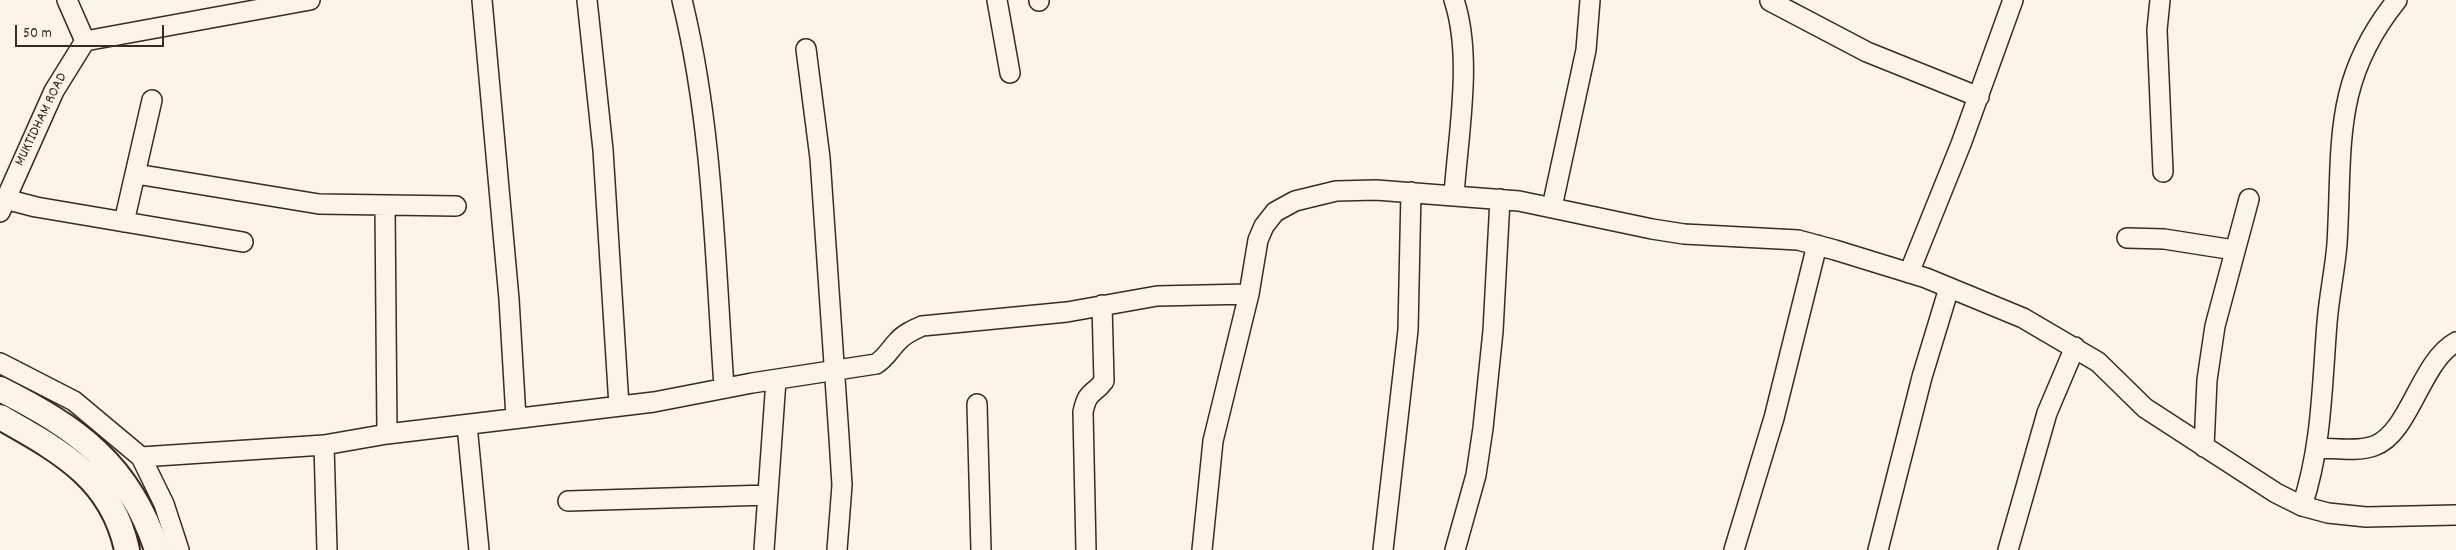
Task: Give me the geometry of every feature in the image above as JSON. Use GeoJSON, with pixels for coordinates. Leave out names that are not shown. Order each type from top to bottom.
{"type":"FeatureCollection","features":[{"type":"Feature","properties":{"kind":"main road"},"geometry":{"type":"LineString","coordinates":[[0,389],[38,408],[91,444],[126,482],[152,533],[157,550]]}},
{"type":"Feature","properties":{"kind":"main road"},"geometry":{"type":"LineString","coordinates":[[0,417],[34,436],[85,471],[110,501],[123,530],[127,550]]}},
{"type":"Feature","properties":{"kind":"street"},"geometry":{"type":"LineString","coordinates":[[67,0],[85,41],[310,0]]}},
{"type":"Feature","properties":{"kind":"street"},"geometry":{"type":"LineString","coordinates":[[482,0],[506,263],[516,418]]}},
{"type":"Feature","properties":{"kind":"street"},"geometry":{"type":"LineString","coordinates":[[588,0],[603,150],[619,406]]}},
{"type":"Feature","properties":{"kind":"street"},"geometry":{"type":"LineString","coordinates":[[682,0],[699,87],[708,174],[724,388]]}},
{"type":"Feature","properties":{"kind":"street"},"geometry":{"type":"LineString","coordinates":[[997,0],[1010,73]]}},
{"type":"Feature","properties":{"kind":"street"},"geometry":{"type":"LineString","coordinates":[[1454,0],[1459,15],[1464,59],[1454,195]]}},
{"type":"Feature","properties":{"kind":"street"},"geometry":{"type":"LineString","coordinates":[[1552,208],[1586,50],[1590,0]]}},
{"type":"Feature","properties":{"kind":"street"},"geometry":{"type":"LineString","coordinates":[[1908,273],[1979,97],[2013,0]]}},
{"type":"Feature","properties":{"kind":"street"},"geometry":{"type":"LineString","coordinates":[[2160,0],[2157,30],[2163,172]]}},
{"type":"Feature","properties":{"kind":"street"},"geometry":{"type":"LineString","coordinates":[[2302,506],[2311,479],[2316,448],[2328,316],[2337,246],[2340,143],[2346,100],[2359,59],[2383,18],[2397,0]]}},
{"type":"Feature","properties":{"kind":"street"},"geometry":{"type":"LineString","coordinates":[[1770,1],[1867,52],[1979,97]]}},
{"type":"Feature","properties":{"kind":"street","name":"MUKTIDHAM ROAD"},"geometry":{"type":"LineString","coordinates":[[3,205],[54,91],[85,41]]}},
{"type":"Feature","properties":{"kind":"street"},"geometry":{"type":"LineString","coordinates":[[806,49],[821,176],[842,485],[837,550]]}},
{"type":"Feature","properties":{"kind":"street"},"geometry":{"type":"LineString","coordinates":[[124,222],[152,100]]}},
{"type":"Feature","properties":{"kind":"street"},"geometry":{"type":"LineString","coordinates":[[136,174],[319,204],[456,206]]}},
{"type":"Feature","properties":{"kind":"street"},"geometry":{"type":"LineString","coordinates":[[1202,550],[1212,440],[1249,294],[1258,240],[1264,226],[1276,212],[1294,201],[1336,191],[1376,190],[1500,199],[1684,234],[1798,240],[1817,245],[1908,273],[2023,318],[2098,362],[2145,408],[2276,493],[2302,506],[2328,513],[2366,517],[2456,515]]}},
{"type":"Feature","properties":{"kind":"street"},"geometry":{"type":"LineString","coordinates":[[1383,550],[1408,330],[1411,192]]}},
{"type":"Feature","properties":{"kind":"street"},"geometry":{"type":"LineString","coordinates":[[1455,550],[1476,475],[1483,428],[1493,331],[1500,199]]}},
{"type":"Feature","properties":{"kind":"street"},"geometry":{"type":"LineString","coordinates":[[2204,447],[2207,380],[2215,326],[2249,199]]}},
{"type":"Feature","properties":{"kind":"street"},"geometry":{"type":"LineString","coordinates":[[3,205],[124,222],[243,242]]}},
{"type":"Feature","properties":{"kind":"street"},"geometry":{"type":"LineString","coordinates":[[385,206],[387,434]]}},
{"type":"Feature","properties":{"kind":"street"},"geometry":{"type":"LineString","coordinates":[[2127,238],[2164,239],[2234,250]]}},
{"type":"Feature","properties":{"kind":"street"},"geometry":{"type":"LineString","coordinates":[[1734,550],[1774,418],[1817,245]]}},
{"type":"Feature","properties":{"kind":"street"},"geometry":{"type":"LineString","coordinates":[[1878,550],[1922,377],[1949,288]]}},
{"type":"Feature","properties":{"kind":"street"},"geometry":{"type":"LineString","coordinates":[[142,457],[324,445],[387,434],[654,402],[724,388],[876,364],[884,359],[898,340],[922,326],[1051,314],[1157,296],[1249,294]]}},
{"type":"Feature","properties":{"kind":"street"},"geometry":{"type":"LineString","coordinates":[[1086,550],[1083,412],[1086,399],[1104,381],[1102,305]]}},
{"type":"Feature","properties":{"kind":"street"},"geometry":{"type":"LineString","coordinates":[[2316,448],[2362,448],[2375,446],[2386,438],[2399,423],[2436,359],[2456,342]]}},
{"type":"Feature","properties":{"kind":"street"},"geometry":{"type":"LineString","coordinates":[[2008,550],[2047,414],[2075,347]]}},
{"type":"Feature","properties":{"kind":"street"},"geometry":{"type":"LineString","coordinates":[[0,363],[74,401],[142,457],[164,504],[179,550]]}},
{"type":"Feature","properties":{"kind":"street"},"geometry":{"type":"LineString","coordinates":[[764,550],[776,380]]}},
{"type":"Feature","properties":{"kind":"street"},"geometry":{"type":"LineString","coordinates":[[977,404],[981,550]]}},
{"type":"Feature","properties":{"kind":"street"},"geometry":{"type":"LineString","coordinates":[[467,425],[479,550]]}},
{"type":"Feature","properties":{"kind":"street"},"geometry":{"type":"LineString","coordinates":[[324,445],[327,550]]}},
{"type":"Feature","properties":{"kind":"street"},"geometry":{"type":"LineString","coordinates":[[568,501],[768,495]]}}]}
